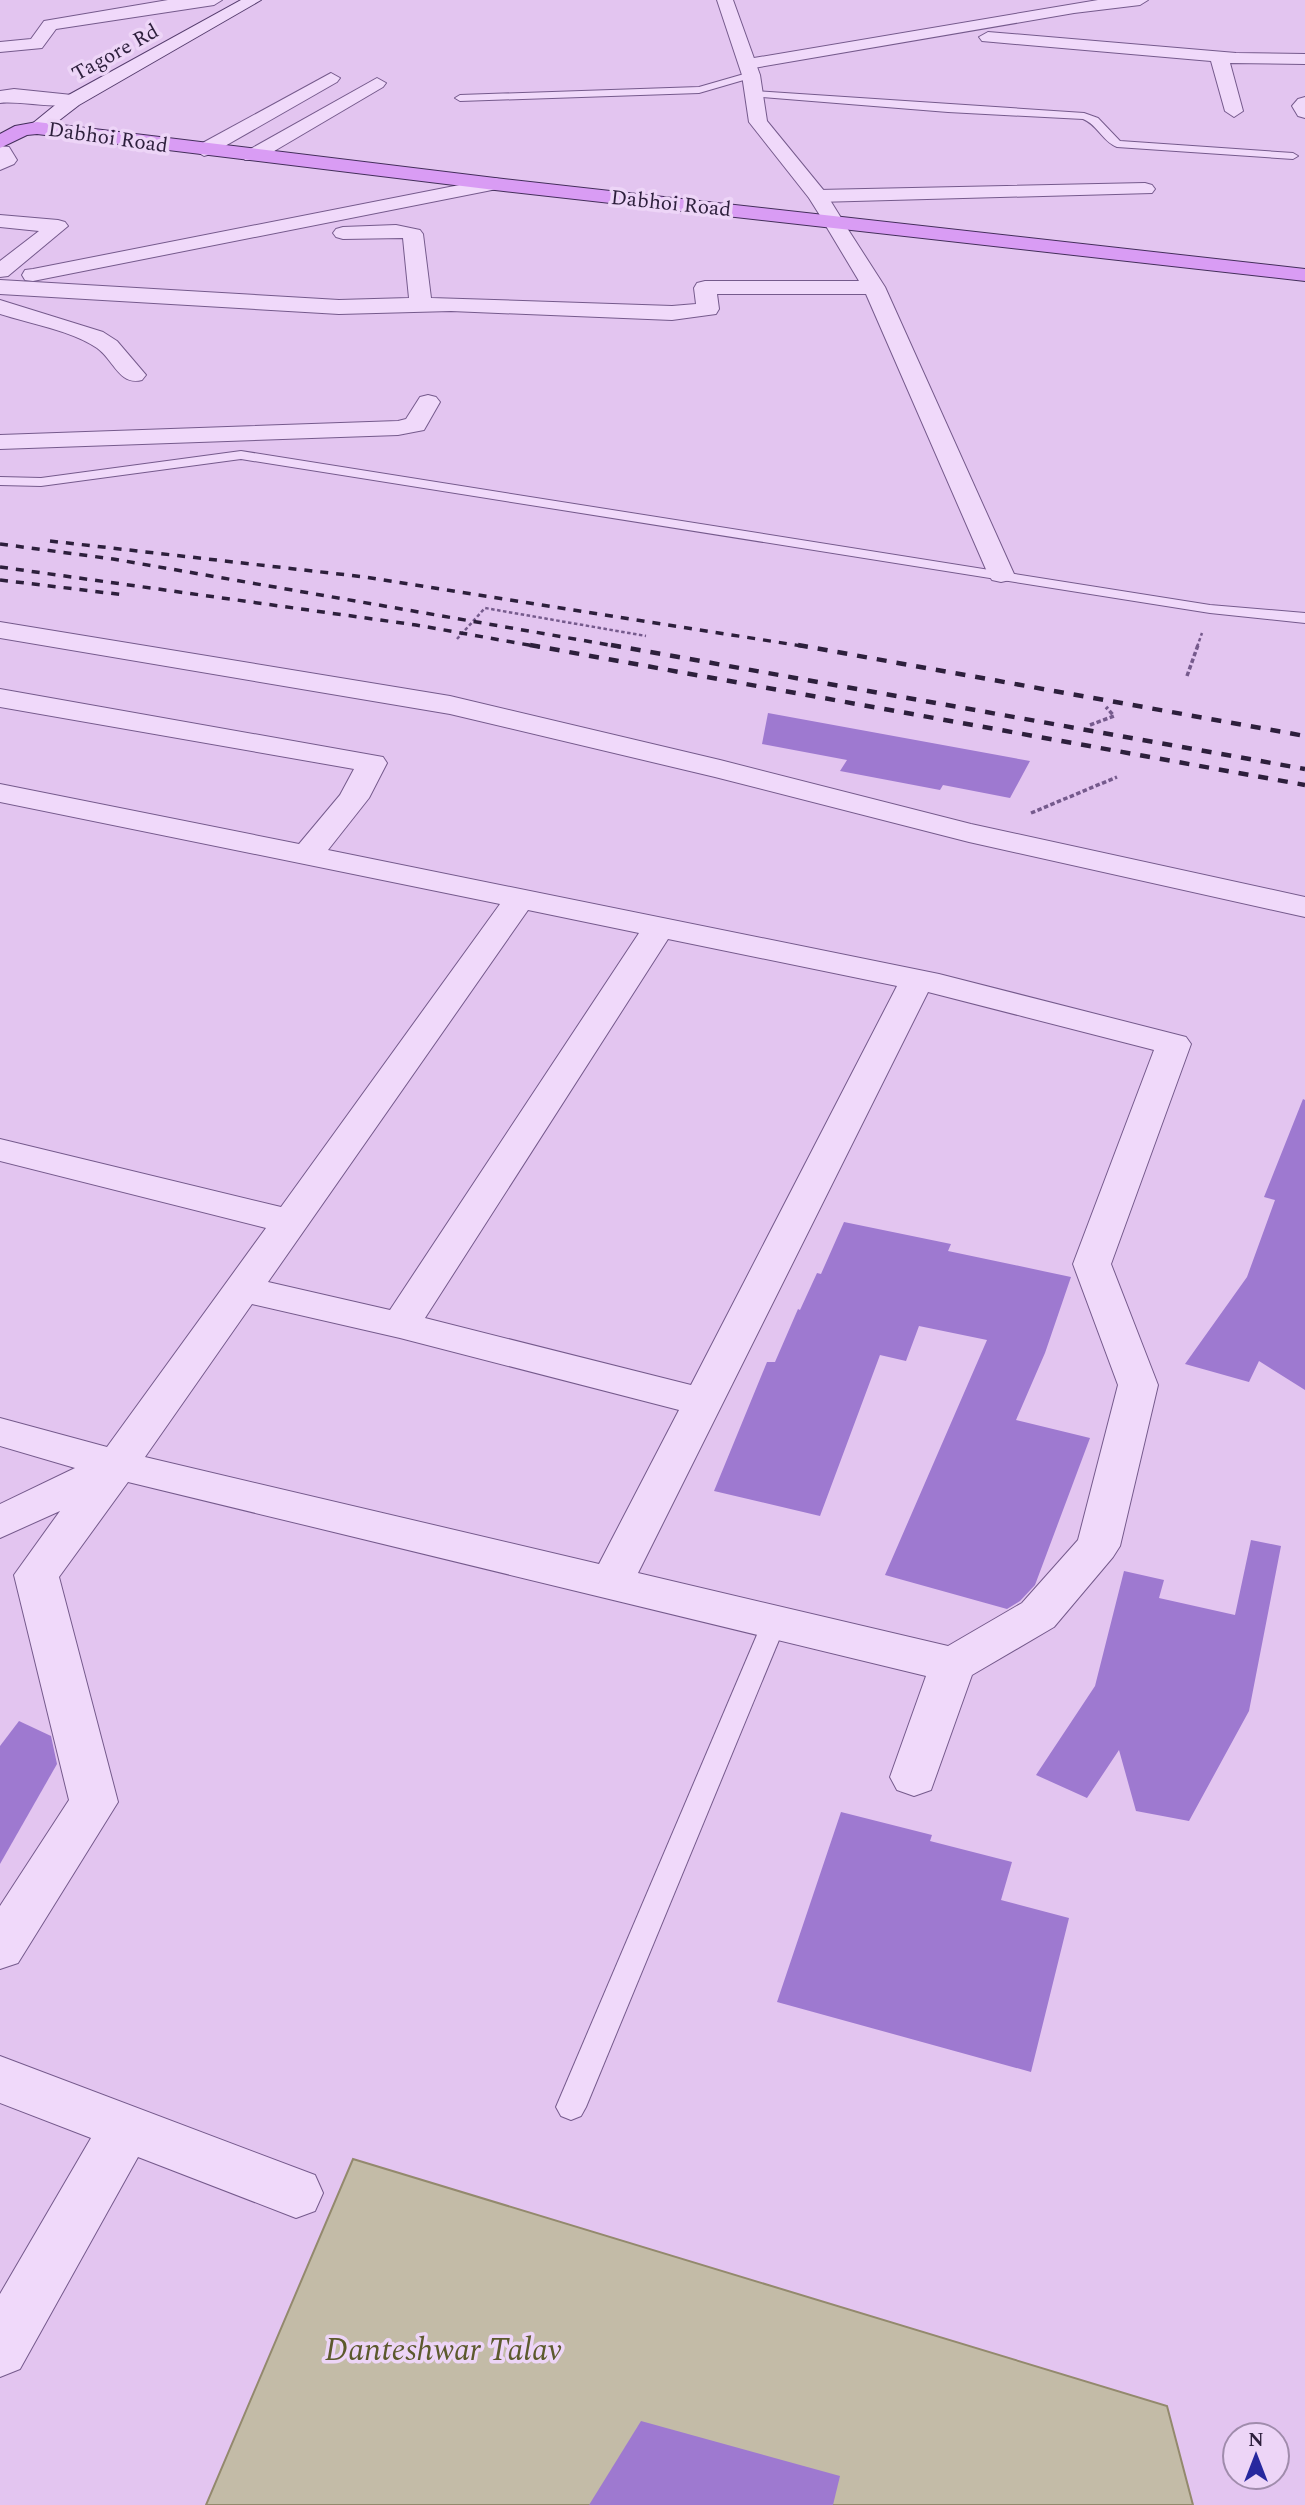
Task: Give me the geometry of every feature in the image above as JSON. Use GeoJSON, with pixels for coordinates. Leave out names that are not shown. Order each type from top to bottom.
{"type":"FeatureCollection","features":[{"type":"Feature","properties":{"kind":"main road","name":"Dabhoi Road"},"geometry":{"type":"LineString","coordinates":[[37,128],[252,156],[1305,275]]}},
{"type":"Feature","properties":{"kind":"main road"},"geometry":{"type":"LineString","coordinates":[[0,152],[32,134],[37,128]]}},
{"type":"Feature","properties":{"kind":"street"},"geometry":{"type":"LineString","coordinates":[[0,47],[36,44],[50,25],[214,0]]}},
{"type":"Feature","properties":{"kind":"street","name":"Tagore Rd"},"geometry":{"type":"LineString","coordinates":[[37,128],[72,102],[253,0]]}},
{"type":"Feature","properties":{"kind":"street"},"geometry":{"type":"LineString","coordinates":[[725,0],[751,78],[758,122],[818,196],[874,287],[1001,574]]}},
{"type":"Feature","properties":{"kind":"street"},"geometry":{"type":"LineString","coordinates":[[751,78],[1067,4],[1140,0]]}},
{"type":"Feature","properties":{"kind":"street"},"geometry":{"type":"LineString","coordinates":[[86,19],[199,32]]}},
{"type":"Feature","properties":{"kind":"street"},"geometry":{"type":"LineString","coordinates":[[934,33],[1219,57],[1305,59]]}},
{"type":"Feature","properties":{"kind":"street"},"geometry":{"type":"LineString","coordinates":[[1219,57],[1234,111]]}},
{"type":"Feature","properties":{"kind":"street"},"geometry":{"type":"LineString","coordinates":[[204,150],[331,78]]}},
{"type":"Feature","properties":{"kind":"street"},"geometry":{"type":"LineString","coordinates":[[252,156],[377,83]]}},
{"type":"Feature","properties":{"kind":"street"},"geometry":{"type":"LineString","coordinates":[[0,97],[14,95],[72,102]]}},
{"type":"Feature","properties":{"kind":"street"},"geometry":{"type":"LineString","coordinates":[[1305,103],[1301,106],[1305,112]]}},
{"type":"Feature","properties":{"kind":"street"},"geometry":{"type":"LineString","coordinates":[[0,284],[495,184]]}},
{"type":"Feature","properties":{"kind":"street"},"geometry":{"type":"LineString","coordinates":[[818,196],[1145,189]]}},
{"type":"Feature","properties":{"kind":"street"},"geometry":{"type":"LineString","coordinates":[[0,221],[58,226],[0,271]]}},
{"type":"Feature","properties":{"kind":"street"},"geometry":{"type":"LineString","coordinates":[[225,237],[405,232],[413,234],[421,304]]}},
{"type":"Feature","properties":{"kind":"street"},"geometry":{"type":"LineString","coordinates":[[0,284],[339,306],[421,304],[672,313],[708,309],[705,288],[874,287]]}},
{"type":"Feature","properties":{"kind":"street"},"geometry":{"type":"LineString","coordinates":[[0,307],[106,342],[134,375]]}},
{"type":"Feature","properties":{"kind":"street"},"geometry":{"type":"LineString","coordinates":[[0,442],[398,428],[415,425],[428,402]]}},
{"type":"Feature","properties":{"kind":"street"},"geometry":{"type":"LineString","coordinates":[[0,630],[450,705],[978,834],[1305,907]]}},
{"type":"Feature","properties":{"kind":"street"},"geometry":{"type":"LineString","coordinates":[[0,698],[372,763],[354,798],[307,855]]}},
{"type":"Feature","properties":{"kind":"street"},"geometry":{"type":"LineString","coordinates":[[0,793],[917,980],[1174,1044],[1092,1264],[1138,1385],[1098,1545],[1038,1615],[953,1665],[914,1777]]}},
{"type":"Feature","properties":{"kind":"street"},"geometry":{"type":"LineString","coordinates":[[0,1948],[94,1802],[36,1575],[520,899]]}},
{"type":"Feature","properties":{"kind":"street"},"geometry":{"type":"LineString","coordinates":[[400,1325],[659,927]]}},
{"type":"Feature","properties":{"kind":"street"},"geometry":{"type":"LineString","coordinates":[[611,1584],[917,980]]}},
{"type":"Feature","properties":{"kind":"street"},"geometry":{"type":"LineString","coordinates":[[0,1150],[291,1222]]}},
{"type":"Feature","properties":{"kind":"street"},"geometry":{"type":"LineString","coordinates":[[243,1289],[400,1325],[703,1402]]}},
{"type":"Feature","properties":{"kind":"street"},"geometry":{"type":"LineString","coordinates":[[0,1432],[117,1465],[953,1665]]}},
{"type":"Feature","properties":{"kind":"street"},"geometry":{"type":"LineString","coordinates":[[0,1522],[117,1465]]}},
{"type":"Feature","properties":{"kind":"street"},"geometry":{"type":"LineString","coordinates":[[0,2078],[296,2193]]}},
{"type":"Feature","properties":{"kind":"street"},"geometry":{"type":"LineString","coordinates":[[0,2349],[126,2127]]}},
{"type":"Feature","properties":{"kind":"lane"},"geometry":{"type":"LineString","coordinates":[[460,98],[699,90],[751,78],[948,109],[1084,116],[1097,121],[1117,144],[1293,156]]}},
{"type":"Feature","properties":{"kind":"lane"},"geometry":{"type":"LineString","coordinates":[[0,481],[41,482],[241,455],[1210,609],[1305,618]]}},
{"type":"Feature","properties":{"kind":"lane"},"geometry":{"type":"LineString","coordinates":[[571,2107],[774,1623]]}},
{"type":"Feature","properties":{"kind":"path"},"geometry":{"type":"LineString","coordinates":[[457,639],[485,608],[646,636]]}},
{"type":"Feature","properties":{"kind":"path"},"geometry":{"type":"LineString","coordinates":[[1187,676],[1210,609]]}},
{"type":"Feature","properties":{"kind":"path"},"geometry":{"type":"LineString","coordinates":[[1090,725],[1114,716],[1105,707]]}},
{"type":"Feature","properties":{"kind":"path"},"geometry":{"type":"LineString","coordinates":[[978,834],[1117,777]]}},
{"type":"Feature","properties":{"kind":"water","name":"Danteshwar Talav"},"geometry":{"type":"Polygon","coordinates":[[[353,2159],[1167,2406],[1193,2505],[206,2505],[353,2159]]]}},
{"type":"Feature","properties":{"kind":"building"},"geometry":{"type":"Polygon","coordinates":[[[768,713],[1030,761],[1010,798],[943,785],[940,790],[840,771],[847,760],[762,744],[768,713]]]}},
{"type":"Feature","properties":{"kind":"building"},"geometry":{"type":"Polygon","coordinates":[[[1303,1099],[1305,1390],[1259,1361],[1249,1382],[1185,1364],[1247,1277],[1275,1200],[1264,1197],[1303,1099]]]}},
{"type":"Feature","properties":{"kind":"building"},"geometry":{"type":"Polygon","coordinates":[[[844,1222],[951,1244],[948,1251],[1071,1277],[1045,1353],[1016,1420],[1090,1438],[1035,1585],[1020,1601],[1007,1609],[885,1575],[987,1340],[919,1326],[906,1361],[880,1355],[820,1516],[714,1491],[767,1362],[775,1362],[798,1309],[800,1310],[817,1273],[821,1274],[844,1222]]]}},
{"type":"Feature","properties":{"kind":"building"},"geometry":{"type":"Polygon","coordinates":[[[1251,1540],[1281,1546],[1249,1711],[1189,1821],[1136,1811],[1119,1750],[1087,1798],[1036,1775],[1095,1686],[1124,1571],[1164,1580],[1159,1598],[1235,1615],[1251,1540]]]}},
{"type":"Feature","properties":{"kind":"building"},"geometry":{"type":"Polygon","coordinates":[[[19,1721],[51,1736],[57,1764],[0,1864],[0,1746],[19,1721]]]}},
{"type":"Feature","properties":{"kind":"building"},"geometry":{"type":"Polygon","coordinates":[[[841,1812],[932,1835],[930,1841],[1012,1862],[1001,1900],[1069,1918],[1031,2072],[777,2002],[841,1812]]]}},
{"type":"Feature","properties":{"kind":"building"},"geometry":{"type":"Polygon","coordinates":[[[641,2421],[840,2476],[833,2505],[589,2505],[641,2421]]]}},
{"type":"Feature","properties":{"kind":"railway"},"geometry":{"type":"LineString","coordinates":[[50,541],[365,577],[808,647]]}},
{"type":"Feature","properties":{"kind":"railway"},"geometry":{"type":"LineString","coordinates":[[0,544],[113,559],[621,647]]}},
{"type":"Feature","properties":{"kind":"railway"},"geometry":{"type":"LineString","coordinates":[[0,567],[416,625],[540,647]]}},
{"type":"Feature","properties":{"kind":"railway"},"geometry":{"type":"LineString","coordinates":[[0,580],[125,595]]}},
{"type":"Feature","properties":{"kind":"railway"},"geometry":{"type":"LineString","coordinates":[[530,645],[1305,785]]}},
{"type":"Feature","properties":{"kind":"railway"},"geometry":{"type":"LineString","coordinates":[[611,645],[1305,769]]}},
{"type":"Feature","properties":{"kind":"railway"},"geometry":{"type":"LineString","coordinates":[[798,645],[1305,736]]}}]}
